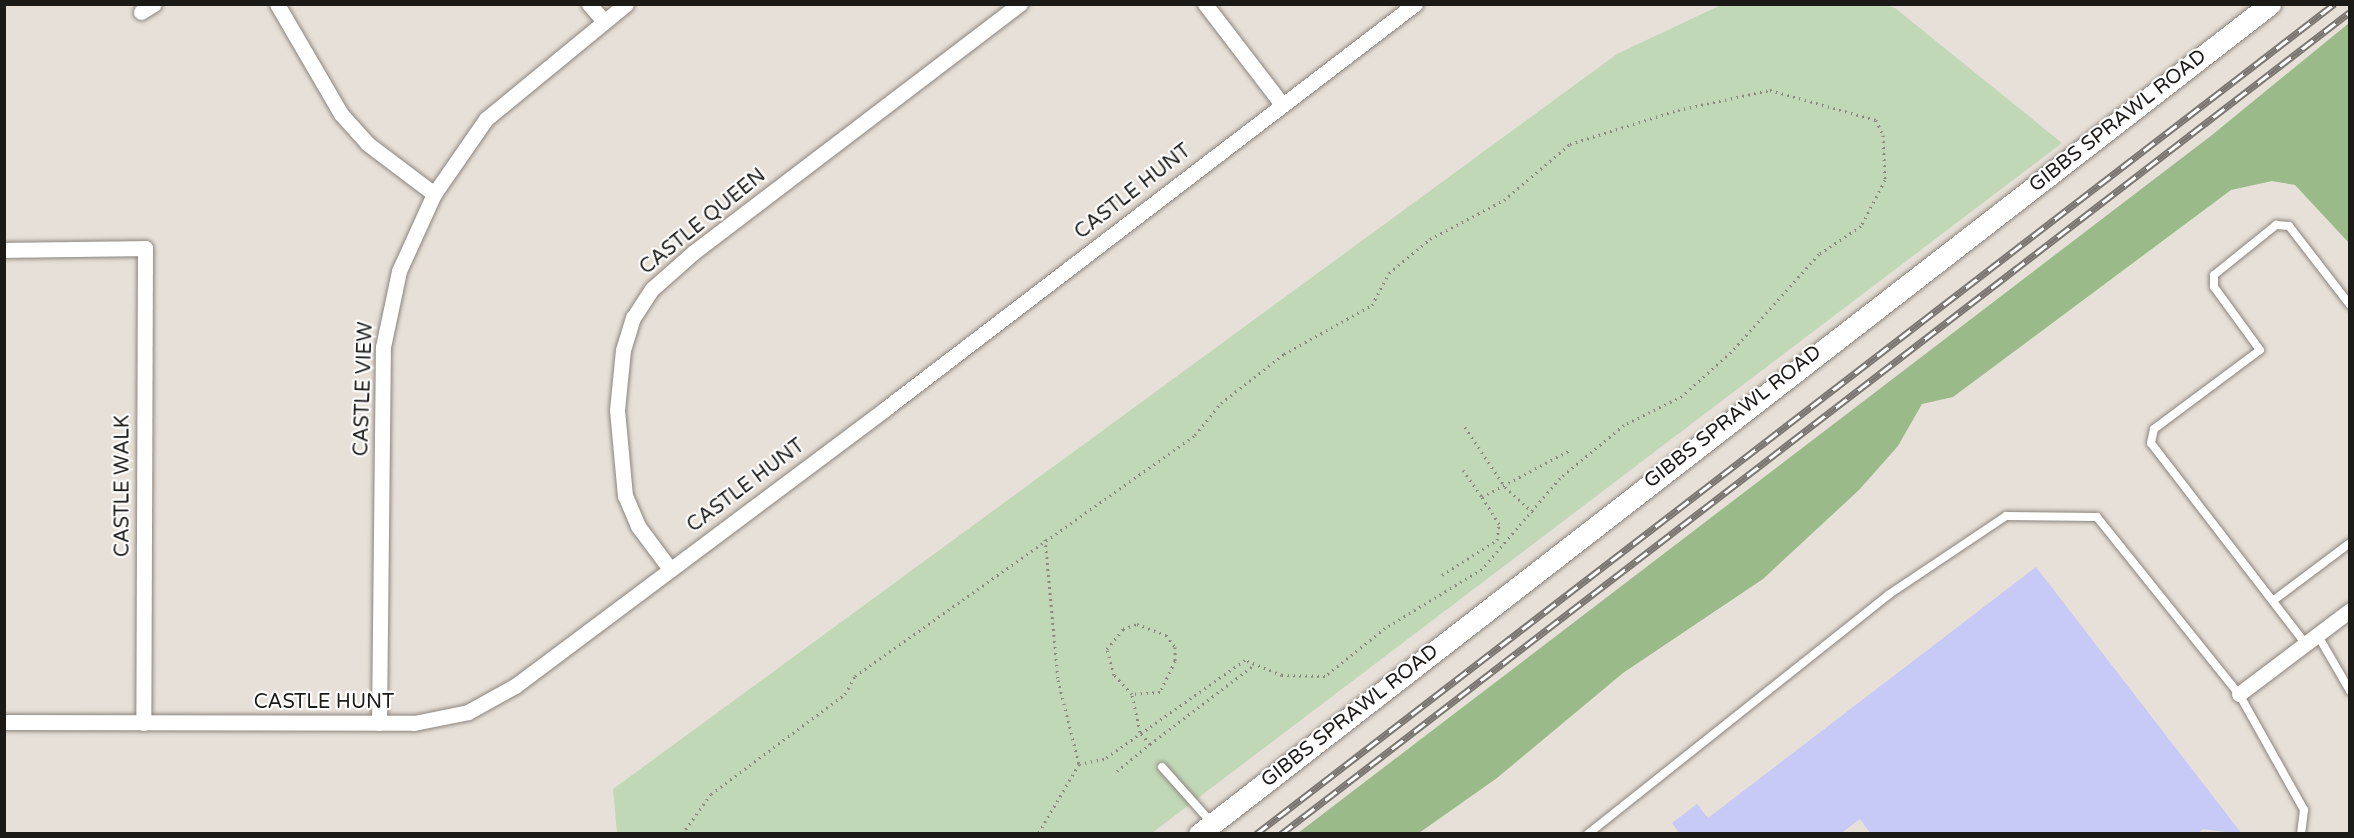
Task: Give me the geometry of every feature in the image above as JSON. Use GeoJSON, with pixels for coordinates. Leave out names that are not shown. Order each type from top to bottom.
{"type":"FeatureCollection","features":[{"type":"Feature","properties":{"kind":"main road","name":"GIBBS SPRAWL ROAD"},"geometry":{"type":"LineString","coordinates":[[1205,828],[2270,4]]}},
{"type":"Feature","properties":{"kind":"street"},"geometry":{"type":"LineString","coordinates":[[277,4],[341,114],[368,144],[434,194]]}},
{"type":"Feature","properties":{"kind":"street"},"geometry":{"type":"LineString","coordinates":[[589,4],[604,21]]}},
{"type":"Feature","properties":{"kind":"street","name":"CASTLE VIEW"},"geometry":{"type":"LineString","coordinates":[[379,723],[383,347],[399,271],[434,194],[486,119],[626,4]]}},
{"type":"Feature","properties":{"kind":"street","name":"CASTLE QUEEN"},"geometry":{"type":"LineString","coordinates":[[670,569],[638,526],[625,496],[616,410],[623,350],[633,318],[652,289],[694,252],[1020,4]]}},
{"type":"Feature","properties":{"kind":"street"},"geometry":{"type":"LineString","coordinates":[[1205,4],[1281,103]]}},
{"type":"Feature","properties":{"kind":"street","name":"CASTLE HUNT"},"geometry":{"type":"LineString","coordinates":[[4,723],[439,721],[492,700],[670,569],[1281,103],[1415,4]]}},
{"type":"Feature","properties":{"kind":"street","name":"CASTLE WALK"},"geometry":{"type":"LineString","coordinates":[[4,250],[146,248],[142,723]]}},
{"type":"Feature","properties":{"kind":"street"},"geometry":{"type":"LineString","coordinates":[[2239,694],[2349,610]]}},
{"type":"Feature","properties":{"kind":"lane"},"geometry":{"type":"LineString","coordinates":[[2305,644],[2274,600],[2151,443],[2154,429],[2260,350],[2214,287],[2214,275],[2276,225],[2289,226],[2349,305]]}},
{"type":"Feature","properties":{"kind":"lane"},"geometry":{"type":"LineString","coordinates":[[1588,834],[1888,595],[2006,516],[2097,517],[2239,694],[2304,810],[2301,834]]}},
{"type":"Feature","properties":{"kind":"lane"},"geometry":{"type":"LineString","coordinates":[[2274,600],[2349,543]]}},
{"type":"Feature","properties":{"kind":"lane"},"geometry":{"type":"LineString","coordinates":[[2318,634],[2348,686]]}},
{"type":"Feature","properties":{"kind":"lane"},"geometry":{"type":"LineString","coordinates":[[1162,767],[1205,828]]}},
{"type":"Feature","properties":{"kind":"path"},"geometry":{"type":"LineString","coordinates":[[682,834],[711,794],[845,693],[855,676],[1195,435],[1221,403],[1284,354],[1372,305],[1389,273],[1430,239],[1504,200],[1570,144],[1678,110],[1770,90],[1876,120],[1883,135],[1885,180],[1861,226],[1819,254],[1731,352],[1682,396],[1624,425],[1560,478],[1482,569],[1385,628],[1325,676],[1282,675],[1245,660],[1104,759],[1079,764]]}},
{"type":"Feature","properties":{"kind":"path"},"geometry":{"type":"LineString","coordinates":[[1465,427],[1505,487],[1533,512]]}},
{"type":"Feature","properties":{"kind":"path"},"geometry":{"type":"LineString","coordinates":[[1482,497],[1505,487],[1570,450]]}},
{"type":"Feature","properties":{"kind":"path"},"geometry":{"type":"LineString","coordinates":[[1442,574],[1497,540],[1498,524],[1463,470]]}},
{"type":"Feature","properties":{"kind":"path"},"geometry":{"type":"LineString","coordinates":[[1038,834],[1079,764],[1058,680],[1045,540]]}},
{"type":"Feature","properties":{"kind":"path"},"geometry":{"type":"LineString","coordinates":[[1132,694],[1161,692],[1175,661],[1175,647],[1166,635],[1137,624],[1123,629],[1107,649],[1114,675],[1132,694],[1140,732],[1150,744]]}},
{"type":"Feature","properties":{"kind":"path"},"geometry":{"type":"LineString","coordinates":[[1117,771],[1255,664]]}},
{"type":"Feature","properties":{"kind":"green space"},"geometry":{"type":"Polygon","coordinates":[[[1882,4],[1895,8],[2062,143],[1152,833],[617,833],[613,789],[1617,54],[1721,5],[1882,4]]]}},
{"type":"Feature","properties":{"kind":"green space"},"geometry":{"type":"Polygon","coordinates":[[[2349,23],[2349,243],[2295,185],[2272,181],[2231,190],[1953,397],[1922,404],[1898,446],[1859,490],[1763,579],[1623,673],[1497,778],[1419,833],[1298,833],[2212,135],[2349,23]]]}},
{"type":"Feature","properties":{"kind":"building"},"geometry":{"type":"Polygon","coordinates":[[[2036,567],[2242,834],[2203,829],[2198,834],[1871,834],[1860,819],[1840,834],[1680,834],[1672,823],[1697,804],[1708,818],[2036,567]]]}},
{"type":"Feature","properties":{"kind":"railway"},"geometry":{"type":"LineString","coordinates":[[1256,834],[2334,4]]}},
{"type":"Feature","properties":{"kind":"railway"},"geometry":{"type":"LineString","coordinates":[[1281,834],[2350,12]]}}]}
